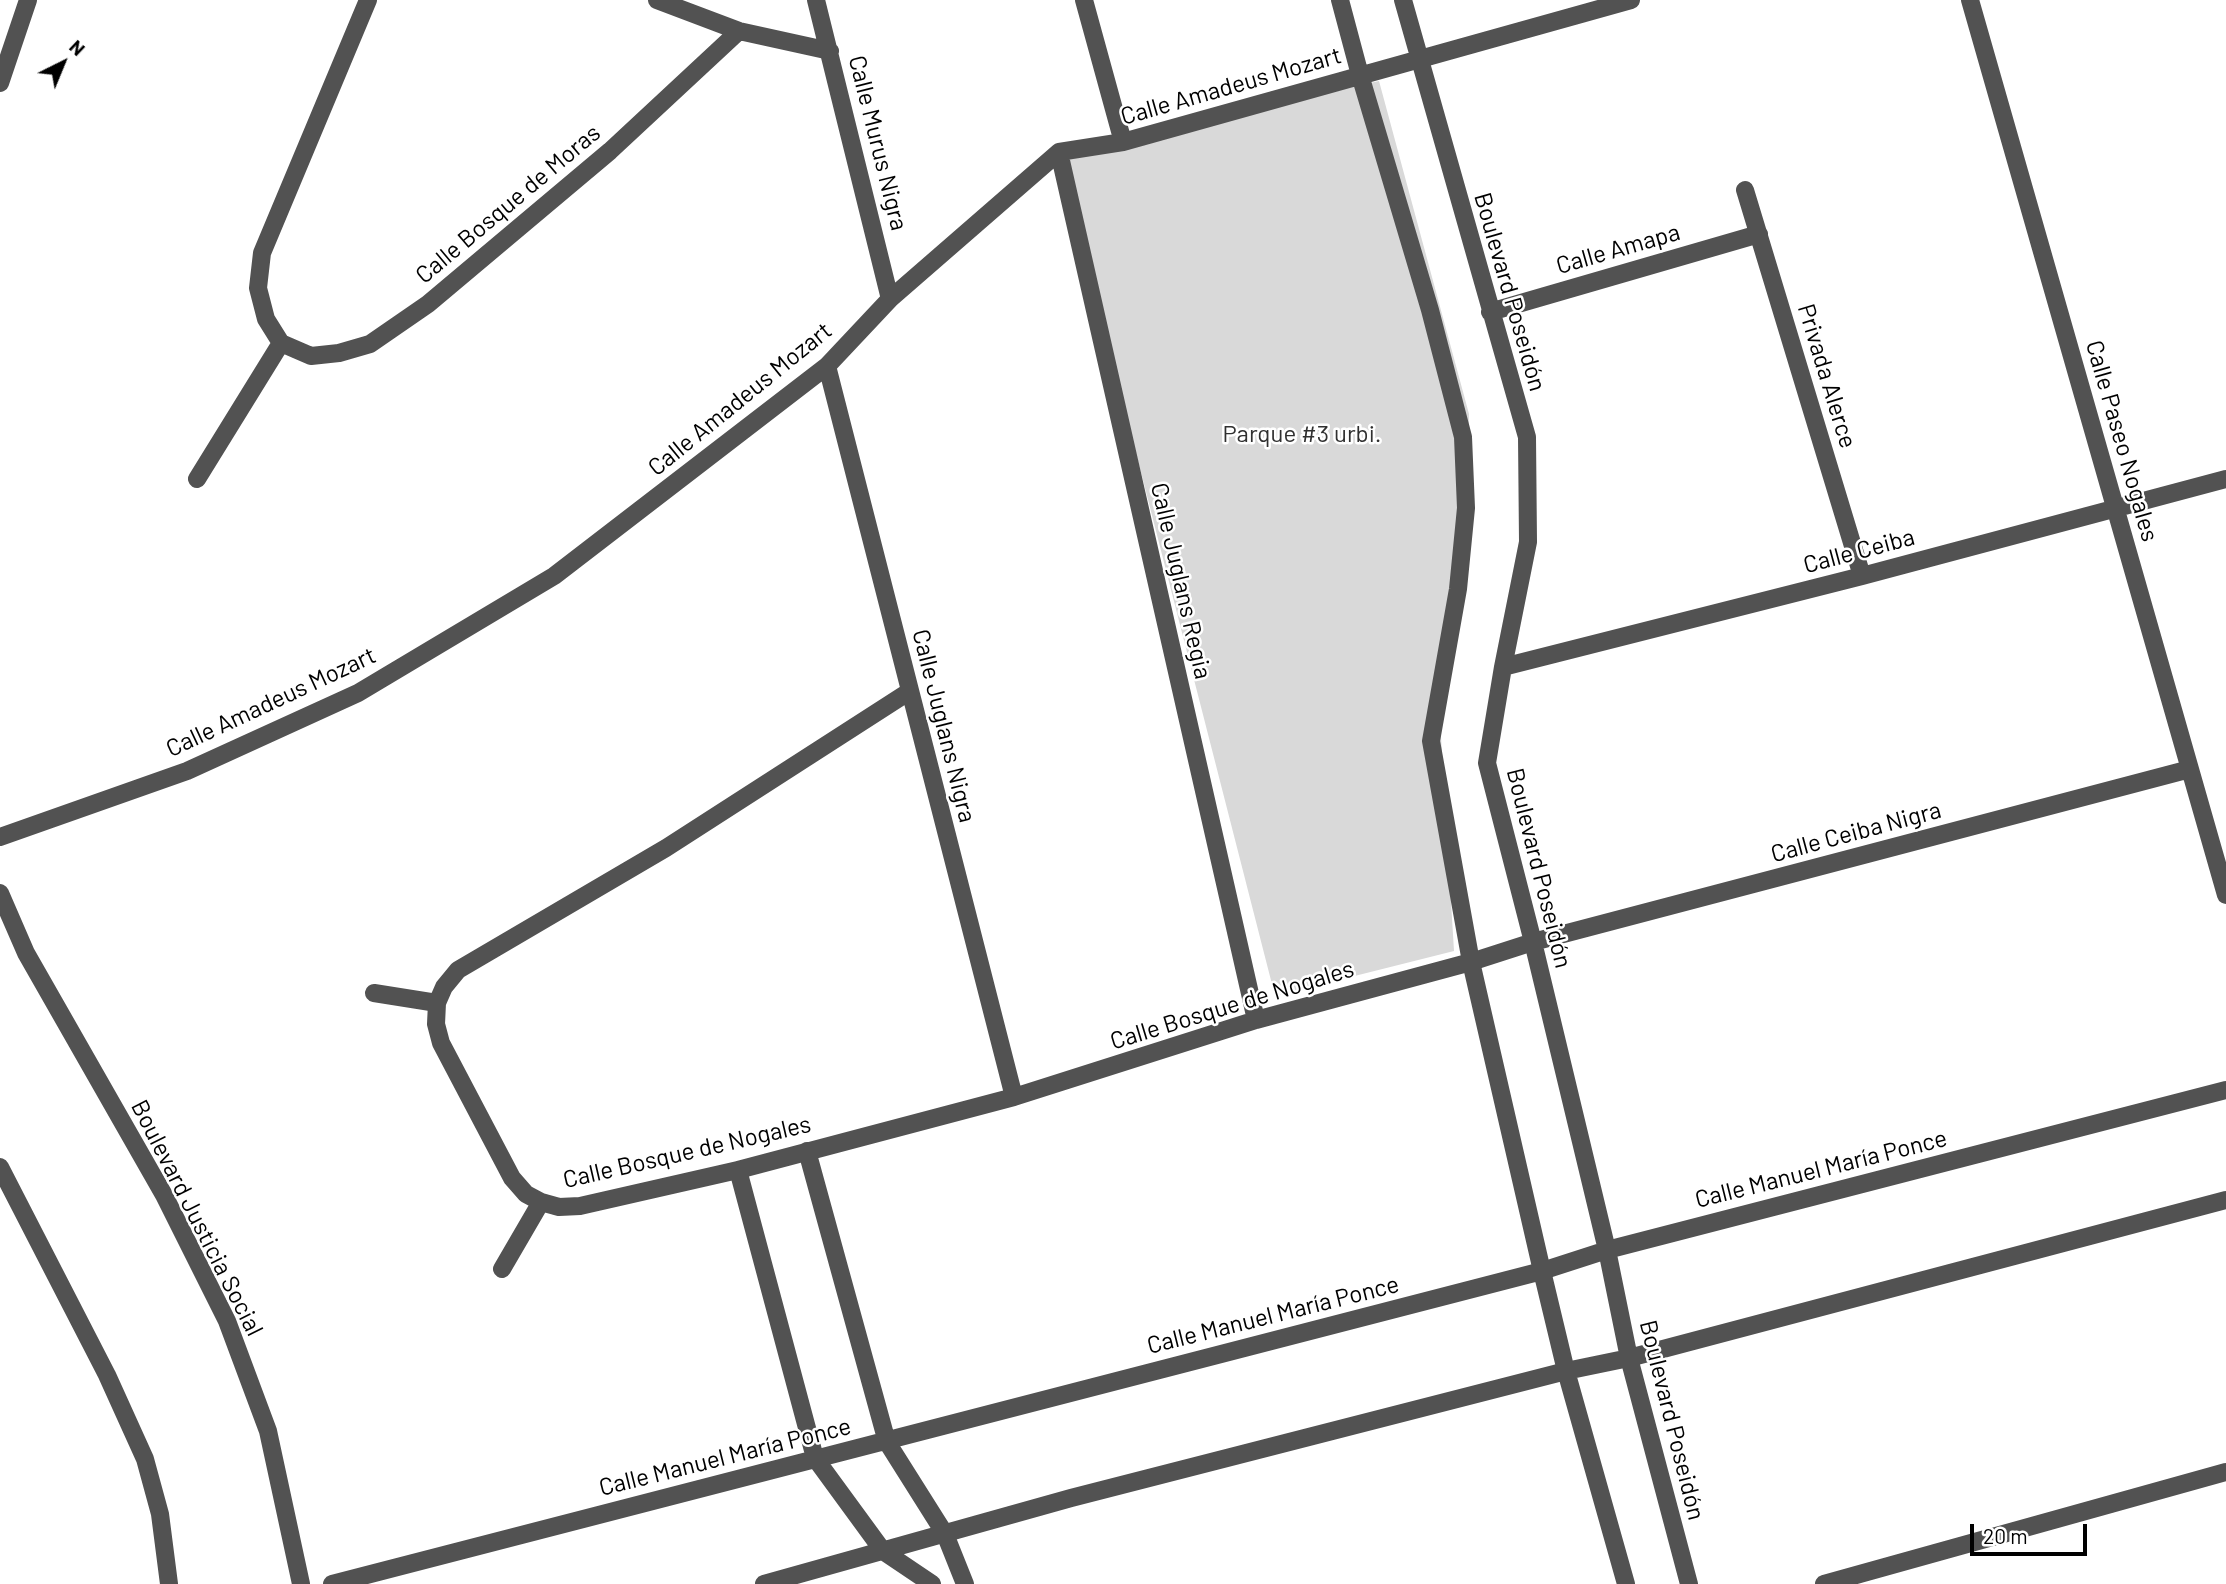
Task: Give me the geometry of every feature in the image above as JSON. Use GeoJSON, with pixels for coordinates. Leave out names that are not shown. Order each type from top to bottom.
{"type":"FeatureCollection","features":[{"type":"Feature","properties":{"kind":"street"},"geometry":{"type":"LineString","coordinates":[[0,83],[28,0]]}},
{"type":"Feature","properties":{"kind":"street"},"geometry":{"type":"LineString","coordinates":[[197,479],[281,343],[266,318],[258,288],[262,253],[368,0]]}},
{"type":"Feature","properties":{"kind":"street"},"geometry":{"type":"LineString","coordinates":[[657,0],[738,30],[830,51]]}},
{"type":"Feature","properties":{"kind":"street","name":"Calle Murus Nigra"},"geometry":{"type":"LineString","coordinates":[[816,0],[890,299]]}},
{"type":"Feature","properties":{"kind":"street"},"geometry":{"type":"LineString","coordinates":[[1084,0],[1123,142]]}},
{"type":"Feature","properties":{"kind":"street"},"geometry":{"type":"LineString","coordinates":[[1340,0],[1430,310],[1463,437],[1466,508],[1458,589],[1431,741],[1471,962],[1542,1271],[1566,1371],[1626,1584]]}},
{"type":"Feature","properties":{"kind":"street","name":"Boulevard Poseidón"},"geometry":{"type":"LineString","coordinates":[[1403,0],[1527,437],[1528,542],[1503,667],[1488,763],[1607,1250],[1629,1358],[1689,1584]]}},
{"type":"Feature","properties":{"kind":"street","name":"Calle Amadeus Mozart"},"geometry":{"type":"LineString","coordinates":[[0,837],[187,771],[358,693],[554,576],[827,366],[890,299],[1059,152],[1123,142],[1631,0]]}},
{"type":"Feature","properties":{"kind":"street","name":"Calle Paseo Nogales"},"geometry":{"type":"LineString","coordinates":[[1970,0],[2226,895]]}},
{"type":"Feature","properties":{"kind":"street","name":"Calle Bosque de Moras"},"geometry":{"type":"LineString","coordinates":[[281,343],[311,356],[339,353],[370,344],[418,311],[610,151],[738,30]]}},
{"type":"Feature","properties":{"kind":"street","name":"Calle Juglans Regia"},"geometry":{"type":"LineString","coordinates":[[1059,152],[1256,1020]]}},
{"type":"Feature","properties":{"kind":"street","name":"Privada Alerce"},"geometry":{"type":"LineString","coordinates":[[1745,190],[1862,576]]}},
{"type":"Feature","properties":{"kind":"street","name":"Calle Amapa"},"geometry":{"type":"LineString","coordinates":[[1490,312],[1759,234]]}},
{"type":"Feature","properties":{"kind":"street","name":"Calle Juglans Nigra"},"geometry":{"type":"LineString","coordinates":[[827,366],[1014,1097]]}},
{"type":"Feature","properties":{"kind":"street","name":"Calle Ceiba"},"geometry":{"type":"LineString","coordinates":[[1503,667],[1862,576],[2226,479]]}},
{"type":"Feature","properties":{"kind":"street"},"geometry":{"type":"LineString","coordinates":[[374,993],[437,1003],[444,987],[458,970],[666,848],[910,691]]}},
{"type":"Feature","properties":{"kind":"street","name":"Calle Ceiba Nigra"},"geometry":{"type":"LineString","coordinates":[[1533,942],[2190,769]]}},
{"type":"Feature","properties":{"kind":"street","name":"Boulevard Justicia Social"},"geometry":{"type":"LineString","coordinates":[[0,893],[26,953],[164,1195],[228,1321],[268,1431],[301,1584]]}},
{"type":"Feature","properties":{"kind":"street","name":"Calle Bosque de Nogales"},"geometry":{"type":"LineString","coordinates":[[437,1003],[436,1024],[441,1044],[512,1178],[526,1194],[541,1202],[559,1207],[579,1206],[738,1170],[1014,1097],[1256,1020],[1471,962],[1533,942]]}},
{"type":"Feature","properties":{"kind":"street","name":"Calle Manuel María Ponce"},"geometry":{"type":"LineString","coordinates":[[332,1584],[887,1442],[1542,1271],[1607,1250],[2226,1090]]}},
{"type":"Feature","properties":{"kind":"street"},"geometry":{"type":"LineString","coordinates":[[807,1151],[887,1442],[945,1534],[965,1584]]}},
{"type":"Feature","properties":{"kind":"street"},"geometry":{"type":"LineString","coordinates":[[0,1167],[107,1375],[145,1459],[160,1514],[169,1584]]}},
{"type":"Feature","properties":{"kind":"street"},"geometry":{"type":"LineString","coordinates":[[738,1170],[816,1458],[883,1551],[932,1584]]}},
{"type":"Feature","properties":{"kind":"street"},"geometry":{"type":"LineString","coordinates":[[764,1584],[1071,1498],[1566,1371],[1629,1358],[2226,1200]]}},
{"type":"Feature","properties":{"kind":"street"},"geometry":{"type":"LineString","coordinates":[[502,1269],[541,1202]]}},
{"type":"Feature","properties":{"kind":"street"},"geometry":{"type":"LineString","coordinates":[[1824,1584],[2226,1472]]}},
{"type":"Feature","properties":{"kind":"green space","name":"Parque #3 urbi."},"geometry":{"type":"Polygon","coordinates":[[[1379,81],[1469,414],[1466,568],[1440,720],[1454,951],[1275,996],[1059,152],[1379,81]]]}}]}
